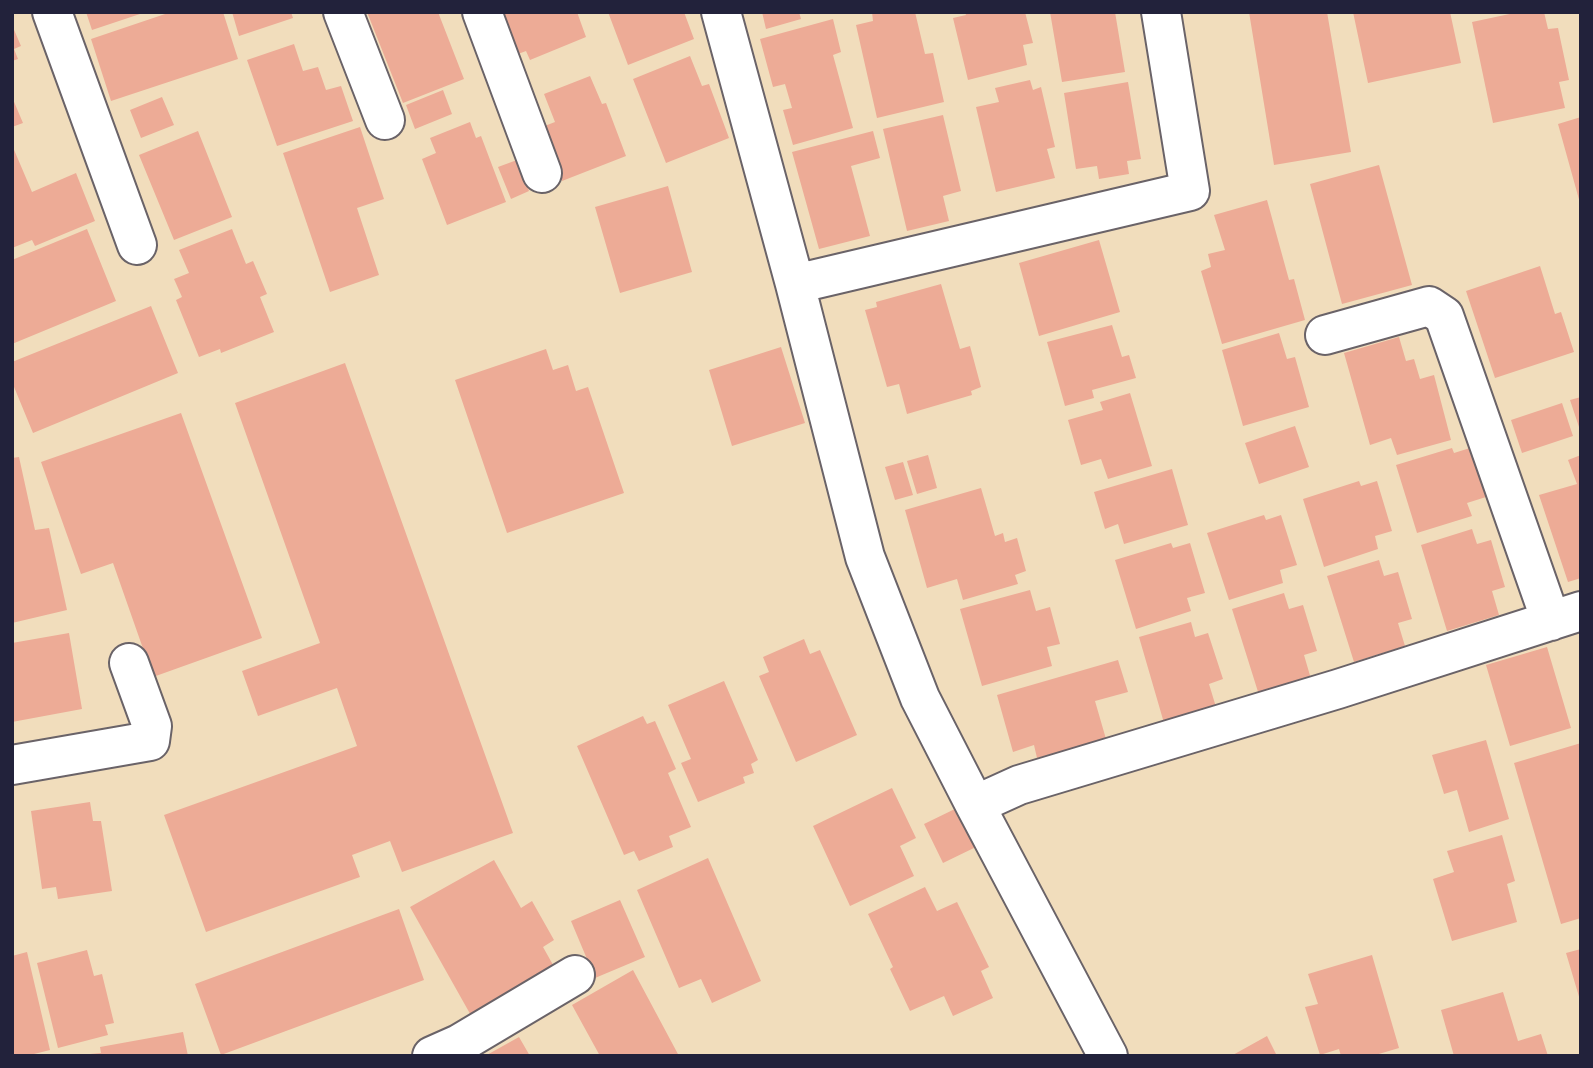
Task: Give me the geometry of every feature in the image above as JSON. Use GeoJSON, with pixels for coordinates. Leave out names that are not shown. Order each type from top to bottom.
{"type":"FeatureCollection","features":[{"type":"Feature","properties":{"kind":"street"},"geometry":{"type":"LineString","coordinates":[[52,12],[137,245]]}},
{"type":"Feature","properties":{"kind":"street"},"geometry":{"type":"LineString","coordinates":[[343,12],[385,120]]}},
{"type":"Feature","properties":{"kind":"street"},"geometry":{"type":"LineString","coordinates":[[482,12],[542,173]]}},
{"type":"Feature","properties":{"kind":"street"},"geometry":{"type":"LineString","coordinates":[[721,12],[866,557],[920,698],[1108,1056]]}},
{"type":"Feature","properties":{"kind":"street"},"geometry":{"type":"LineString","coordinates":[[795,284],[1190,191],[1161,12]]}},
{"type":"Feature","properties":{"kind":"street"},"geometry":{"type":"LineString","coordinates":[[975,805],[1019,785],[1338,689],[1566,616],[1444,316],[1429,306],[1325,335]]}},
{"type":"Feature","properties":{"kind":"street"},"geometry":{"type":"LineString","coordinates":[[12,765],[150,741],[152,726],[129,663]]}},
{"type":"Feature","properties":{"kind":"street"},"geometry":{"type":"LineString","coordinates":[[432,1056],[459,1044],[575,975]]}},
{"type":"Feature","properties":{"kind":"building"},"geometry":{"type":"Polygon","coordinates":[[[86,12],[143,12],[143,13],[92,30],[86,12]]]}},
{"type":"Feature","properties":{"kind":"building"},"geometry":{"type":"Polygon","coordinates":[[[171,12],[223,12],[238,59],[111,101],[91,39],[171,12]]]}},
{"type":"Feature","properties":{"kind":"building"},"geometry":{"type":"Polygon","coordinates":[[[232,12],[291,12],[293,18],[239,36],[232,12]]]}},
{"type":"Feature","properties":{"kind":"building"},"geometry":{"type":"Polygon","coordinates":[[[367,12],[438,12],[464,79],[403,103],[367,12]]]}},
{"type":"Feature","properties":{"kind":"building"},"geometry":{"type":"Polygon","coordinates":[[[502,12],[577,12],[586,37],[530,60],[526,51],[518,54],[502,12]]]}},
{"type":"Feature","properties":{"kind":"building"},"geometry":{"type":"Polygon","coordinates":[[[608,12],[684,12],[694,39],[628,65],[608,12]]]}},
{"type":"Feature","properties":{"kind":"building"},"geometry":{"type":"Polygon","coordinates":[[[762,12],[799,12],[801,19],[766,29],[762,12]]]}},
{"type":"Feature","properties":{"kind":"building"},"geometry":{"type":"Polygon","coordinates":[[[872,12],[915,12],[925,54],[933,53],[944,102],[877,118],[856,25],[873,21],[872,12]]]}},
{"type":"Feature","properties":{"kind":"building"},"geometry":{"type":"Polygon","coordinates":[[[965,12],[1025,12],[1033,43],[1023,45],[1027,65],[968,80],[953,18],[966,15],[965,12]]]}},
{"type":"Feature","properties":{"kind":"building"},"geometry":{"type":"Polygon","coordinates":[[[1050,12],[1115,12],[1125,72],[1062,82],[1050,12]]]}},
{"type":"Feature","properties":{"kind":"building"},"geometry":{"type":"Polygon","coordinates":[[[1249,12],[1327,12],[1351,152],[1274,165],[1249,12]]]}},
{"type":"Feature","properties":{"kind":"building"},"geometry":{"type":"Polygon","coordinates":[[[1353,12],[1450,12],[1461,63],[1368,83],[1353,12]]]}},
{"type":"Feature","properties":{"kind":"building"},"geometry":{"type":"Polygon","coordinates":[[[1519,12],[1544,12],[1548,29],[1558,28],[1569,80],[1559,82],[1565,108],[1493,123],[1472,22],[1519,12]]]}},
{"type":"Feature","properties":{"kind":"building"},"geometry":{"type":"Polygon","coordinates":[[[833,19],[841,52],[833,55],[853,128],[793,145],[783,110],[792,108],[785,84],[773,87],[760,39],[833,19]]]}},
{"type":"Feature","properties":{"kind":"building"},"geometry":{"type":"Polygon","coordinates":[[[12,25],[21,46],[14,49],[18,59],[12,61],[12,25]]]}},
{"type":"Feature","properties":{"kind":"building"},"geometry":{"type":"Polygon","coordinates":[[[294,44],[303,71],[318,67],[326,90],[341,86],[353,121],[277,146],[247,60],[294,44]]]}},
{"type":"Feature","properties":{"kind":"building"},"geometry":{"type":"Polygon","coordinates":[[[690,56],[702,86],[709,84],[729,138],[666,163],[633,79],[690,56]]]}},
{"type":"Feature","properties":{"kind":"building"},"geometry":{"type":"Polygon","coordinates":[[[590,76],[602,104],[606,103],[626,156],[562,181],[542,127],[555,122],[544,94],[590,76]]]}},
{"type":"Feature","properties":{"kind":"building"},"geometry":{"type":"Polygon","coordinates":[[[1030,80],[1033,90],[1041,87],[1055,147],[1047,149],[1055,178],[996,192],[976,107],[999,102],[995,88],[1030,80]]]}},
{"type":"Feature","properties":{"kind":"building"},"geometry":{"type":"Polygon","coordinates":[[[1128,82],[1141,159],[1127,161],[1129,174],[1099,179],[1097,166],[1076,169],[1064,93],[1128,82]]]}},
{"type":"Feature","properties":{"kind":"building"},"geometry":{"type":"Polygon","coordinates":[[[443,90],[452,114],[415,129],[406,105],[443,90]]]}},
{"type":"Feature","properties":{"kind":"building"},"geometry":{"type":"Polygon","coordinates":[[[12,97],[23,123],[12,127],[12,97]]]}},
{"type":"Feature","properties":{"kind":"building"},"geometry":{"type":"Polygon","coordinates":[[[162,97],[174,125],[141,138],[130,110],[162,97]]]}},
{"type":"Feature","properties":{"kind":"building"},"geometry":{"type":"Polygon","coordinates":[[[943,115],[961,191],[943,196],[949,221],[907,231],[883,129],[943,115]]]}},
{"type":"Feature","properties":{"kind":"building"},"geometry":{"type":"Polygon","coordinates":[[[1581,117],[1581,203],[1580,203],[1558,124],[1581,117]]]}},
{"type":"Feature","properties":{"kind":"building"},"geometry":{"type":"Polygon","coordinates":[[[470,122],[476,138],[481,136],[506,202],[447,225],[422,159],[436,153],[430,138],[470,122]]]}},
{"type":"Feature","properties":{"kind":"building"},"geometry":{"type":"Polygon","coordinates":[[[360,127],[384,199],[357,208],[379,275],[330,292],[283,153],[360,127]]]}},
{"type":"Feature","properties":{"kind":"building"},"geometry":{"type":"Polygon","coordinates":[[[198,131],[232,217],[174,240],[139,155],[198,131]]]}},
{"type":"Feature","properties":{"kind":"building"},"geometry":{"type":"Polygon","coordinates":[[[873,131],[880,158],[851,166],[870,236],[819,249],[792,152],[873,131]]]}},
{"type":"Feature","properties":{"kind":"building"},"geometry":{"type":"Polygon","coordinates":[[[12,145],[32,192],[76,173],[95,221],[35,246],[32,240],[12,248],[12,145]]]}},
{"type":"Feature","properties":{"kind":"building"},"geometry":{"type":"Polygon","coordinates":[[[517,160],[529,191],[511,199],[498,167],[517,160]]]}},
{"type":"Feature","properties":{"kind":"building"},"geometry":{"type":"Polygon","coordinates":[[[1379,165],[1412,285],[1342,304],[1310,184],[1379,165]]]}},
{"type":"Feature","properties":{"kind":"building"},"geometry":{"type":"Polygon","coordinates":[[[668,186],[692,272],[620,293],[595,207],[668,186]]]}},
{"type":"Feature","properties":{"kind":"building"},"geometry":{"type":"Polygon","coordinates":[[[1267,200],[1289,280],[1294,279],[1305,320],[1222,344],[1201,271],[1211,267],[1208,254],[1225,250],[1214,215],[1267,200]]]}},
{"type":"Feature","properties":{"kind":"building"},"geometry":{"type":"Polygon","coordinates":[[[87,229],[116,301],[12,344],[12,260],[87,229]]]}},
{"type":"Feature","properties":{"kind":"building"},"geometry":{"type":"Polygon","coordinates":[[[232,229],[246,264],[253,261],[267,294],[260,297],[274,332],[221,353],[220,349],[199,357],[176,300],[182,297],[174,279],[189,273],[179,250],[232,229]]]}},
{"type":"Feature","properties":{"kind":"building"},"geometry":{"type":"Polygon","coordinates":[[[1099,240],[1120,312],[1039,336],[1019,263],[1099,240]]]}},
{"type":"Feature","properties":{"kind":"building"},"geometry":{"type":"Polygon","coordinates":[[[1540,266],[1555,314],[1561,312],[1574,352],[1495,378],[1466,291],[1540,266]]]}},
{"type":"Feature","properties":{"kind":"building"},"geometry":{"type":"Polygon","coordinates":[[[941,284],[960,349],[970,346],[981,387],[971,391],[972,395],[907,414],[899,384],[887,387],[865,310],[877,307],[876,302],[941,284]]]}},
{"type":"Feature","properties":{"kind":"building"},"geometry":{"type":"Polygon","coordinates":[[[151,306],[178,373],[33,433],[12,382],[12,362],[151,306]]]}},
{"type":"Feature","properties":{"kind":"building"},"geometry":{"type":"Polygon","coordinates":[[[1112,325],[1122,357],[1129,355],[1136,378],[1092,390],[1094,398],[1065,406],[1047,342],[1112,325]]]}},
{"type":"Feature","properties":{"kind":"building"},"geometry":{"type":"Polygon","coordinates":[[[1279,333],[1287,359],[1295,357],[1309,407],[1243,426],[1222,350],[1279,333]]]}},
{"type":"Feature","properties":{"kind":"building"},"geometry":{"type":"Polygon","coordinates":[[[1399,337],[1406,361],[1414,359],[1420,379],[1434,375],[1451,440],[1397,455],[1391,438],[1370,445],[1344,353],[1399,337]]]}},
{"type":"Feature","properties":{"kind":"building"},"geometry":{"type":"Polygon","coordinates":[[[781,347],[805,423],[732,446],[709,370],[781,347]]]}},
{"type":"Feature","properties":{"kind":"building"},"geometry":{"type":"Polygon","coordinates":[[[546,349],[553,370],[568,365],[576,391],[588,387],[624,493],[507,533],[455,380],[546,349]]]}},
{"type":"Feature","properties":{"kind":"building"},"geometry":{"type":"Polygon","coordinates":[[[345,363],[513,833],[402,872],[390,841],[352,855],[360,877],[206,932],[164,815],[357,746],[337,688],[258,716],[242,671],[320,643],[235,403],[345,363]]]}},
{"type":"Feature","properties":{"kind":"building"},"geometry":{"type":"Polygon","coordinates":[[[1130,393],[1152,466],[1108,479],[1101,459],[1081,465],[1068,420],[1103,410],[1100,402],[1130,393]]]}},
{"type":"Feature","properties":{"kind":"building"},"geometry":{"type":"Polygon","coordinates":[[[1581,397],[1581,430],[1580,430],[1570,400],[1581,397]]]}},
{"type":"Feature","properties":{"kind":"building"},"geometry":{"type":"Polygon","coordinates":[[[1562,403],[1573,436],[1522,453],[1511,420],[1562,403]]]}},
{"type":"Feature","properties":{"kind":"building"},"geometry":{"type":"Polygon","coordinates":[[[181,413],[262,638],[153,677],[113,563],[81,574],[41,462],[181,413]]]}},
{"type":"Feature","properties":{"kind":"building"},"geometry":{"type":"Polygon","coordinates":[[[1295,426],[1309,467],[1259,484],[1245,443],[1295,426]]]}},
{"type":"Feature","properties":{"kind":"building"},"geometry":{"type":"Polygon","coordinates":[[[1452,448],[1454,453],[1470,448],[1486,497],[1467,503],[1472,516],[1417,533],[1396,465],[1452,448]]]}},
{"type":"Feature","properties":{"kind":"building"},"geometry":{"type":"Polygon","coordinates":[[[928,455],[937,488],[917,494],[907,461],[928,455]]]}},
{"type":"Feature","properties":{"kind":"building"},"geometry":{"type":"Polygon","coordinates":[[[1581,455],[1581,578],[1568,582],[1539,495],[1577,484],[1568,460],[1581,455]]]}},
{"type":"Feature","properties":{"kind":"building"},"geometry":{"type":"Polygon","coordinates":[[[19,457],[35,530],[49,528],[67,610],[12,623],[12,458],[19,457]]]}},
{"type":"Feature","properties":{"kind":"building"},"geometry":{"type":"Polygon","coordinates":[[[903,462],[913,495],[895,500],[885,467],[903,462]]]}},
{"type":"Feature","properties":{"kind":"building"},"geometry":{"type":"Polygon","coordinates":[[[1172,469],[1188,525],[1124,544],[1118,524],[1105,529],[1094,492],[1172,469]]]}},
{"type":"Feature","properties":{"kind":"building"},"geometry":{"type":"Polygon","coordinates":[[[1359,481],[1361,486],[1377,481],[1392,531],[1375,536],[1378,549],[1324,567],[1303,499],[1359,481]]]}},
{"type":"Feature","properties":{"kind":"building"},"geometry":{"type":"Polygon","coordinates":[[[981,488],[995,536],[1003,533],[1005,542],[1017,538],[1026,571],[1015,575],[1018,584],[963,600],[957,579],[927,588],[905,510],[981,488]]]}},
{"type":"Feature","properties":{"kind":"building"},"geometry":{"type":"Polygon","coordinates":[[[1264,515],[1266,520],[1281,515],[1297,565],[1280,570],[1283,583],[1229,600],[1207,533],[1264,515]]]}},
{"type":"Feature","properties":{"kind":"building"},"geometry":{"type":"Polygon","coordinates":[[[1472,529],[1477,544],[1491,540],[1505,587],[1492,591],[1499,615],[1447,631],[1421,545],[1472,529]]]}},
{"type":"Feature","properties":{"kind":"building"},"geometry":{"type":"Polygon","coordinates":[[[1171,543],[1173,548],[1190,543],[1205,593],[1187,598],[1191,611],[1136,629],[1115,560],[1171,543]]]}},
{"type":"Feature","properties":{"kind":"building"},"geometry":{"type":"Polygon","coordinates":[[[1379,560],[1384,576],[1398,572],[1412,619],[1398,623],[1405,646],[1354,662],[1327,576],[1379,560]]]}},
{"type":"Feature","properties":{"kind":"building"},"geometry":{"type":"Polygon","coordinates":[[[1030,590],[1036,611],[1050,607],[1060,644],[1047,647],[1052,666],[982,686],[960,609],[1030,590]]]}},
{"type":"Feature","properties":{"kind":"building"},"geometry":{"type":"Polygon","coordinates":[[[1284,593],[1289,609],[1303,605],[1317,651],[1304,655],[1311,679],[1259,695],[1232,609],[1284,593]]]}},
{"type":"Feature","properties":{"kind":"building"},"geometry":{"type":"Polygon","coordinates":[[[1191,622],[1195,637],[1208,633],[1223,679],[1209,684],[1216,707],[1164,723],[1139,637],[1191,622]]]}},
{"type":"Feature","properties":{"kind":"building"},"geometry":{"type":"Polygon","coordinates":[[[69,633],[82,709],[12,722],[12,643],[69,633]]]}},
{"type":"Feature","properties":{"kind":"building"},"geometry":{"type":"Polygon","coordinates":[[[804,639],[810,654],[820,650],[857,735],[796,762],[759,676],[769,672],[763,657],[804,639]]]}},
{"type":"Feature","properties":{"kind":"building"},"geometry":{"type":"Polygon","coordinates":[[[1547,647],[1571,728],[1510,746],[1486,665],[1547,647]]]}},
{"type":"Feature","properties":{"kind":"building"},"geometry":{"type":"Polygon","coordinates":[[[1118,660],[1128,692],[1095,701],[1106,739],[1037,758],[1034,745],[1013,752],[997,695],[1118,660]]]}},
{"type":"Feature","properties":{"kind":"building"},"geometry":{"type":"Polygon","coordinates":[[[724,681],[758,760],[751,764],[754,773],[743,777],[745,783],[698,802],[681,763],[691,759],[668,705],[724,681]]]}},
{"type":"Feature","properties":{"kind":"building"},"geometry":{"type":"Polygon","coordinates":[[[643,716],[647,724],[655,721],[676,769],[668,773],[691,827],[669,836],[673,847],[639,861],[634,851],[624,855],[577,746],[643,716]]]}},
{"type":"Feature","properties":{"kind":"building"},"geometry":{"type":"Polygon","coordinates":[[[1486,740],[1509,819],[1469,832],[1457,790],[1444,794],[1432,755],[1486,740]]]}},
{"type":"Feature","properties":{"kind":"building"},"geometry":{"type":"Polygon","coordinates":[[[1581,743],[1581,918],[1561,924],[1514,763],[1581,743]]]}},
{"type":"Feature","properties":{"kind":"building"},"geometry":{"type":"Polygon","coordinates":[[[892,788],[916,838],[900,846],[914,876],[850,906],[813,826],[892,788]]]}},
{"type":"Feature","properties":{"kind":"building"},"geometry":{"type":"Polygon","coordinates":[[[90,802],[93,821],[101,821],[112,891],[58,899],[56,887],[42,889],[31,811],[90,802]]]}},
{"type":"Feature","properties":{"kind":"building"},"geometry":{"type":"Polygon","coordinates":[[[959,807],[978,846],[943,863],[924,824],[959,807]]]}},
{"type":"Feature","properties":{"kind":"building"},"geometry":{"type":"Polygon","coordinates":[[[1502,835],[1515,881],[1507,884],[1517,922],[1452,941],[1433,879],[1454,872],[1447,851],[1502,835]]]}},
{"type":"Feature","properties":{"kind":"building"},"geometry":{"type":"Polygon","coordinates":[[[708,858],[761,981],[712,1003],[701,979],[679,988],[637,890],[708,858]]]}},
{"type":"Feature","properties":{"kind":"building"},"geometry":{"type":"Polygon","coordinates":[[[494,860],[521,908],[532,901],[554,940],[543,947],[557,972],[473,1019],[410,907],[494,860]]]}},
{"type":"Feature","properties":{"kind":"building"},"geometry":{"type":"Polygon","coordinates":[[[925,887],[937,911],[957,902],[989,967],[981,971],[993,998],[953,1016],[944,996],[910,1011],[868,914],[925,887]]]}},
{"type":"Feature","properties":{"kind":"building"},"geometry":{"type":"Polygon","coordinates":[[[620,900],[645,957],[595,978],[571,921],[620,900]]]}},
{"type":"Feature","properties":{"kind":"building"},"geometry":{"type":"Polygon","coordinates":[[[399,909],[424,980],[221,1055],[195,984],[399,909]]]}},
{"type":"Feature","properties":{"kind":"building"},"geometry":{"type":"Polygon","coordinates":[[[1581,949],[1581,1000],[1580,1000],[1566,953],[1581,949]]]}},
{"type":"Feature","properties":{"kind":"building"},"geometry":{"type":"Polygon","coordinates":[[[87,950],[94,976],[102,974],[114,1023],[105,1025],[108,1035],[58,1048],[37,963],[87,950]]]}},
{"type":"Feature","properties":{"kind":"building"},"geometry":{"type":"Polygon","coordinates":[[[27,952],[50,1050],[26,1056],[12,1056],[12,956],[27,952]]]}},
{"type":"Feature","properties":{"kind":"building"},"geometry":{"type":"Polygon","coordinates":[[[1372,955],[1399,1048],[1372,1056],[1341,1056],[1339,1049],[1320,1055],[1305,1007],[1318,1004],[1308,974],[1372,955]]]}},
{"type":"Feature","properties":{"kind":"building"},"geometry":{"type":"Polygon","coordinates":[[[633,970],[679,1056],[600,1056],[572,1005],[633,970]]]}},
{"type":"Feature","properties":{"kind":"building"},"geometry":{"type":"Polygon","coordinates":[[[1503,992],[1518,1041],[1541,1034],[1548,1056],[1454,1056],[1441,1010],[1503,992]]]}},
{"type":"Feature","properties":{"kind":"building"},"geometry":{"type":"Polygon","coordinates":[[[183,1032],[188,1056],[90,1054],[101,1053],[100,1047],[183,1032]]]}},
{"type":"Feature","properties":{"kind":"building"},"geometry":{"type":"Polygon","coordinates":[[[1267,1036],[1277,1056],[1231,1056],[1267,1036]]]}},
{"type":"Feature","properties":{"kind":"building"},"geometry":{"type":"Polygon","coordinates":[[[519,1037],[530,1056],[485,1056],[519,1037]]]}}]}
